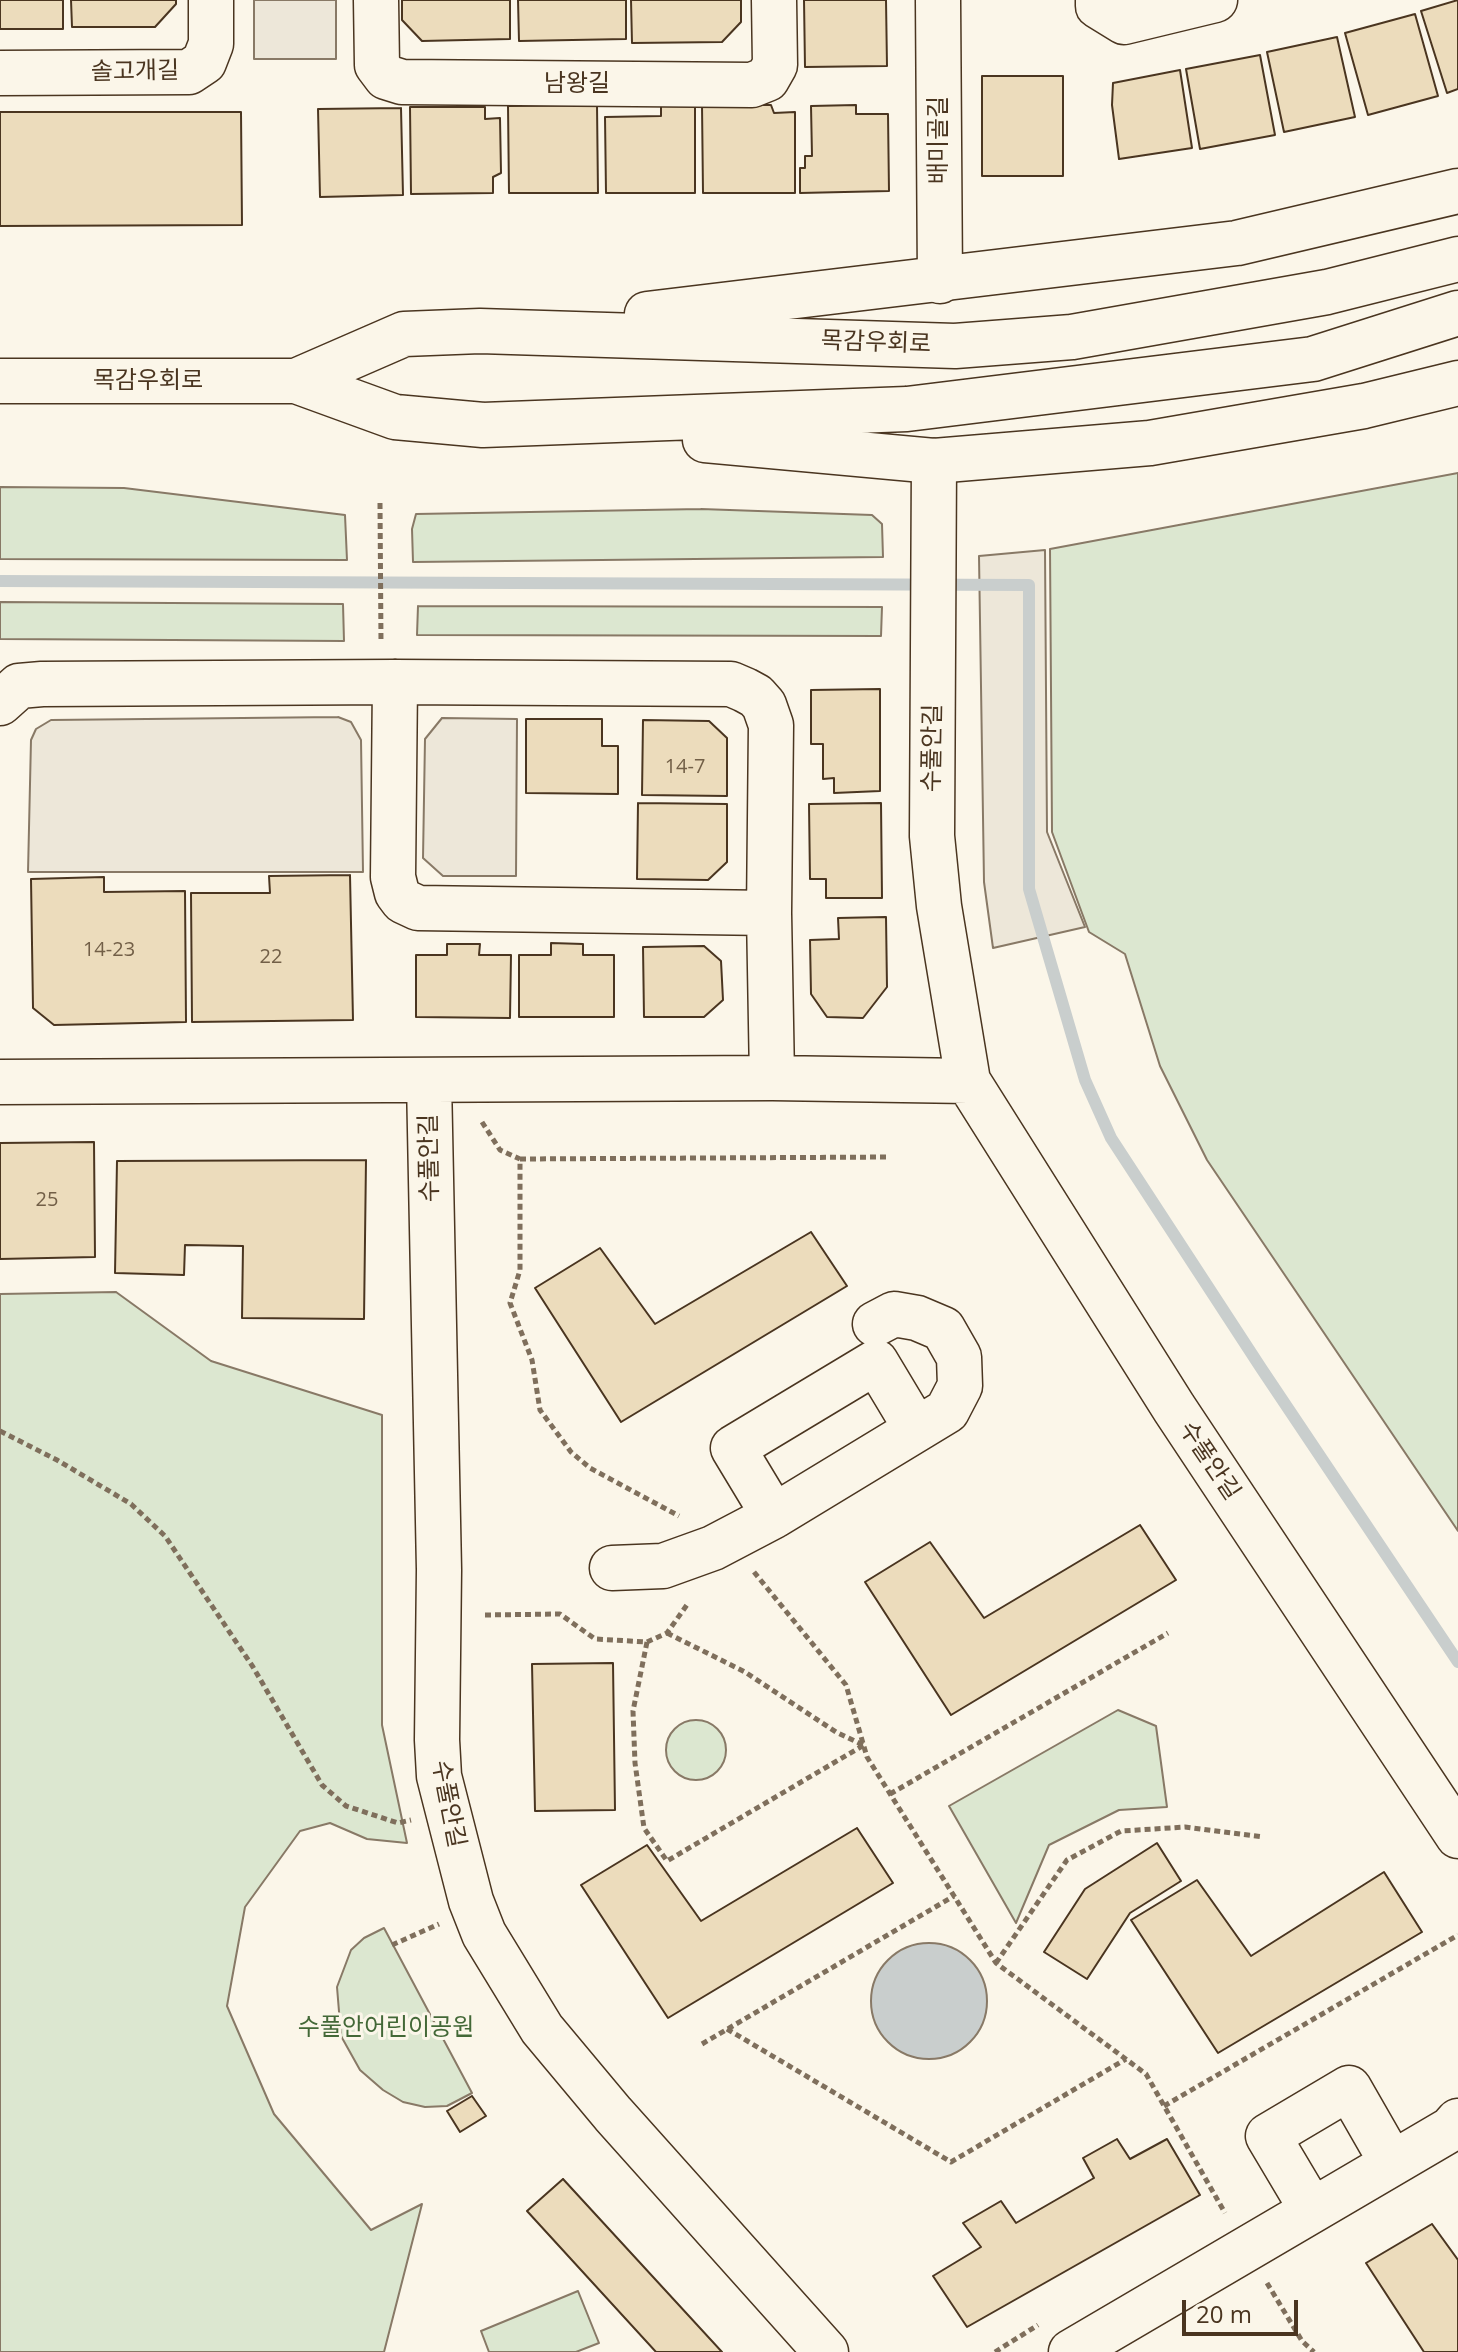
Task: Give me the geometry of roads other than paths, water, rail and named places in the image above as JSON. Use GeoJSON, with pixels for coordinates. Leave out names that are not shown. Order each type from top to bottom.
{"type":"FeatureCollection","features":[{"type":"Feature","properties":{"kind":"street","name":"솔고개길"},"geometry":{"type":"LineString","coordinates":[[0,73],[189,72],[204,62],[211,44],[211,0]]}},
{"type":"Feature","properties":{"kind":"street","name":"남왕길"},"geometry":{"type":"LineString","coordinates":[[376,0],[377,65],[386,77],[402,82],[752,85],[767,79],[775,65],[774,0]]}},
{"type":"Feature","properties":{"kind":"street","name":"배미골길"},"geometry":{"type":"LineString","coordinates":[[938,0],[940,281]]}},
{"type":"Feature","properties":{"kind":"street"},"geometry":{"type":"LineString","coordinates":[[1098,0],[1098,6],[1124,22],[1215,0]]}},
{"type":"Feature","properties":{"kind":"street"},"geometry":{"type":"LineString","coordinates":[[480,331],[940,281],[1237,243],[1458,191]]}},
{"type":"Feature","properties":{"kind":"street","name":"목감우회로"},"geometry":{"type":"LineString","coordinates":[[296,381],[404,334],[480,331],[969,345],[1072,337],[1312,295],[1458,259]]}},
{"type":"Feature","properties":{"kind":"street","name":"목감우회로"},"geometry":{"type":"LineString","coordinates":[[0,381],[296,381],[395,417],[483,425],[922,408],[1313,359],[1458,313]]}},
{"type":"Feature","properties":{"kind":"street"},"geometry":{"type":"LineString","coordinates":[[483,425],[642,434],[934,461],[1150,443],[1364,406],[1458,383]]}},
{"type":"Feature","properties":{"kind":"street","name":"수풀안길"},"geometry":{"type":"LineString","coordinates":[[934,461],[932,836],[939,906],[968,1081],[1174,1408],[1458,1836]]}},
{"type":"Feature","properties":{"kind":"street"},"geometry":{"type":"LineString","coordinates":[[388,662],[393,877],[397,893],[403,901],[418,908],[769,913]]}},
{"type":"Feature","properties":{"kind":"street"},"geometry":{"type":"LineString","coordinates":[[0,703],[19,686],[388,662],[731,684],[756,696],[764,705],[771,725],[769,913],[772,1078]]}},
{"type":"Feature","properties":{"kind":"street","name":"수풀안길"},"geometry":{"type":"LineString","coordinates":[[0,1082],[772,1078],[968,1081]]}},
{"type":"Feature","properties":{"kind":"street","name":"수풀안길"},"geometry":{"type":"LineString","coordinates":[[429,1081],[439,1570],[437,1740],[439,1776],[471,1901],[484,1934],[542,2029],[613,2114],[826,2352]]}},
{"type":"Feature","properties":{"kind":"street"},"geometry":{"type":"LineString","coordinates":[[612,1568],[663,1566],[721,1544],[774,1516],[915,1427],[947,1411],[960,1386],[959,1357],[943,1329],[917,1318],[894,1314],[875,1324]]}},
{"type":"Feature","properties":{"kind":"street"},"geometry":{"type":"LineString","coordinates":[[774,1516],[733,1448],[876,1362],[915,1427]]}},
{"type":"Feature","properties":{"kind":"street"},"geometry":{"type":"LineString","coordinates":[[1312,2210],[1268,2136],[1349,2088],[1392,2163]]}},
{"type":"Feature","properties":{"kind":"street"},"geometry":{"type":"LineString","coordinates":[[1071,2352],[1451,2129],[1458,2121]]}},
{"type":"Feature","properties":{"kind":"waterway"},"geometry":{"type":"LineString","coordinates":[[0,581],[1029,585],[1029,889],[1085,1080],[1111,1138],[1458,1662]]}},
{"type":"Feature","properties":{"kind":"park label","name":"수풀안어린이공원"},"geometry":{"type":"Point","coordinates":[386,2028]}}]}
